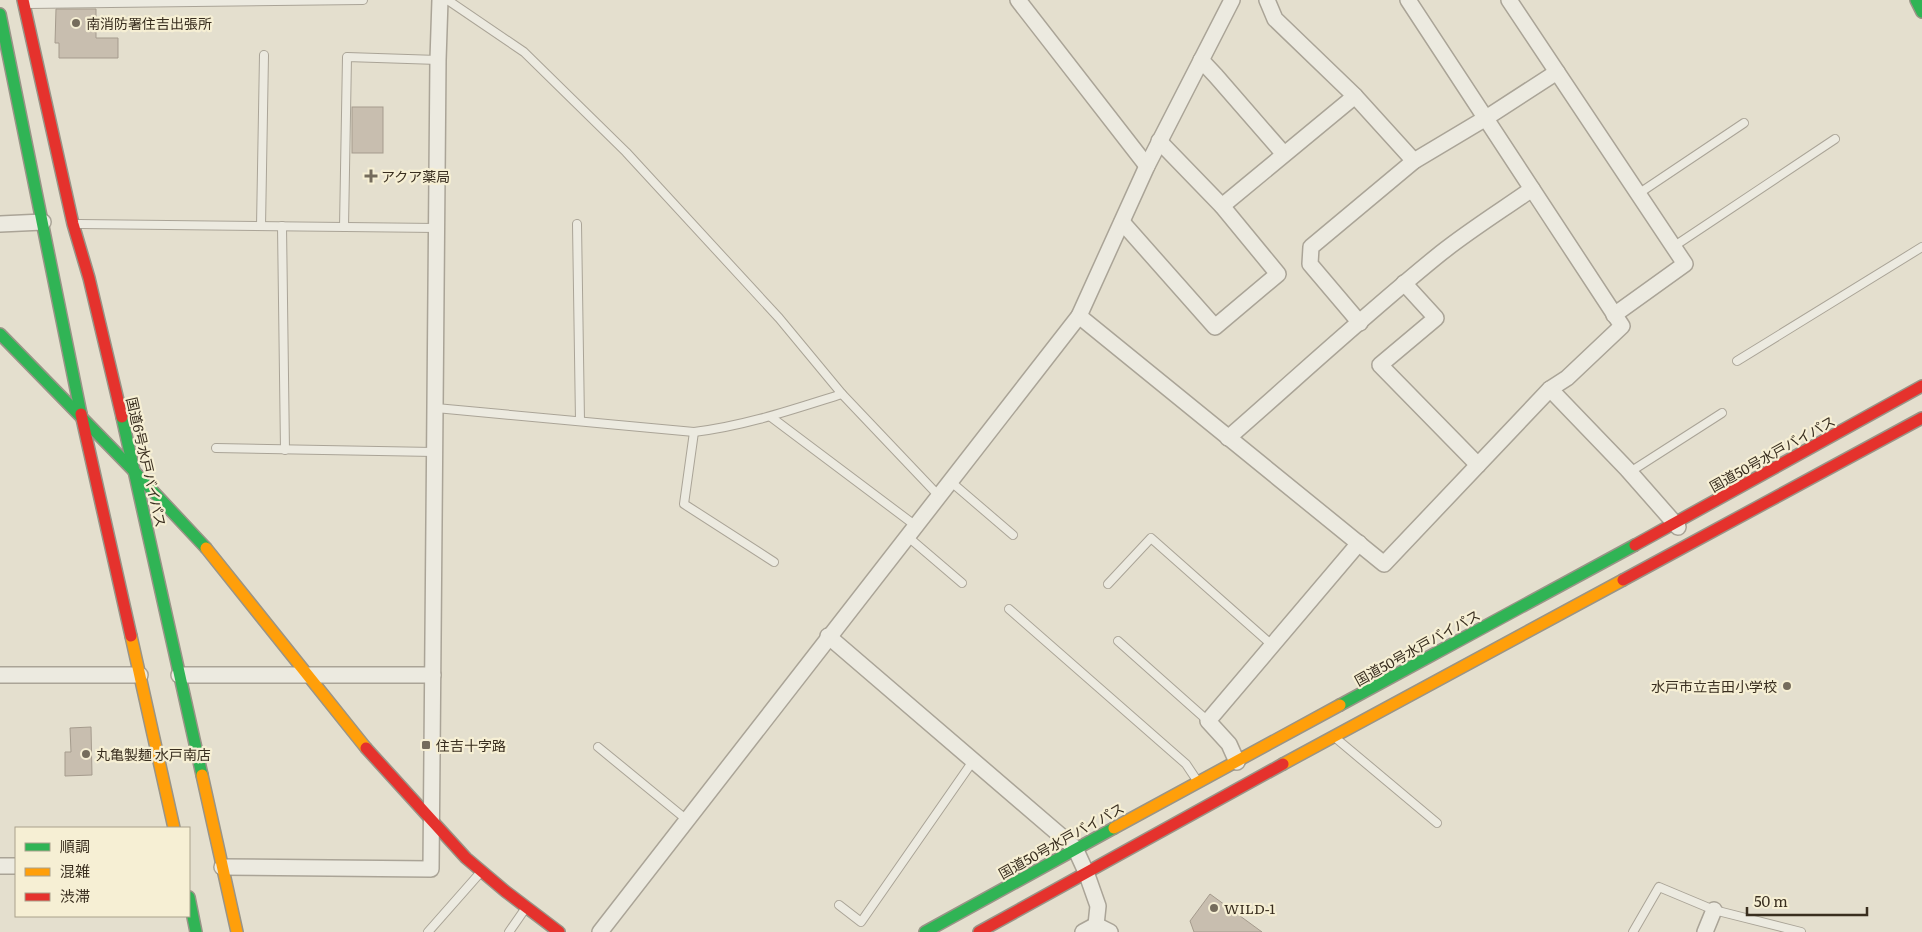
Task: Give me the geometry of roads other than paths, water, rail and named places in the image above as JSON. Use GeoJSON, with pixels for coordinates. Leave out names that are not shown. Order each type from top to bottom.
{"type":"FeatureCollection","features":[{"type":"Feature","properties":{"kind":"main road"},"geometry":{"type":"LineString","coordinates":[[1916,0],[1922,12]]}},
{"type":"Feature","properties":{"kind":"main road","name":"国道6号水戸バイパス"},"geometry":{"type":"LineString","coordinates":[[23,2],[73,224],[89,278],[237,932]]}},
{"type":"Feature","properties":{"kind":"main road"},"geometry":{"type":"LineString","coordinates":[[0,14],[82,417],[174,827]]}},
{"type":"Feature","properties":{"kind":"main road"},"geometry":{"type":"LineString","coordinates":[[0,334],[208,550],[358,738],[433,823],[481,871],[560,932]]}},
{"type":"Feature","properties":{"kind":"main road","name":"国道50号水戸バイパス"},"geometry":{"type":"LineString","coordinates":[[925,932],[1075,848],[1238,762],[1676,523],[1922,386]]}},
{"type":"Feature","properties":{"kind":"main road"},"geometry":{"type":"LineString","coordinates":[[979,932],[1922,418]]}},
{"type":"Feature","properties":{"kind":"main road"},"geometry":{"type":"LineString","coordinates":[[190,902],[196,932]]}},
{"type":"Feature","properties":{"kind":"street"},"geometry":{"type":"LineString","coordinates":[[222,867],[431,869],[433,823],[438,60],[441,0]]}},
{"type":"Feature","properties":{"kind":"street"},"geometry":{"type":"LineString","coordinates":[[1018,0],[1148,166]]}},
{"type":"Feature","properties":{"kind":"street"},"geometry":{"type":"LineString","coordinates":[[600,932],[828,636],[1079,316],[1159,141],[1232,0]]}},
{"type":"Feature","properties":{"kind":"street"},"geometry":{"type":"LineString","coordinates":[[1267,0],[1276,19],[1355,96],[1414,161]]}},
{"type":"Feature","properties":{"kind":"street"},"geometry":{"type":"LineString","coordinates":[[1079,316],[1384,564],[1550,389],[1567,378],[1622,326],[1408,0]]}},
{"type":"Feature","properties":{"kind":"street"},"geometry":{"type":"LineString","coordinates":[[1509,0],[1684,264],[1614,315]]}},
{"type":"Feature","properties":{"kind":"street"},"geometry":{"type":"LineString","coordinates":[[1201,60],[1283,153]]}},
{"type":"Feature","properties":{"kind":"street"},"geometry":{"type":"LineString","coordinates":[[1360,323],[1310,264],[1310,247],[1414,161],[1486,118],[1557,72]]}},
{"type":"Feature","properties":{"kind":"street"},"geometry":{"type":"LineString","coordinates":[[1222,206],[1283,153],[1355,96]]}},
{"type":"Feature","properties":{"kind":"street"},"geometry":{"type":"LineString","coordinates":[[1122,222],[1215,327],[1278,274],[1222,206],[1175,155],[1159,141]]}},
{"type":"Feature","properties":{"kind":"street"},"geometry":{"type":"LineString","coordinates":[[1228,438],[1443,251],[1532,189]]}},
{"type":"Feature","properties":{"kind":"street"},"geometry":{"type":"LineString","coordinates":[[0,224],[43,222]]}},
{"type":"Feature","properties":{"kind":"street"},"geometry":{"type":"LineString","coordinates":[[1404,283],[1436,318],[1380,365],[1478,465]]}},
{"type":"Feature","properties":{"kind":"street"},"geometry":{"type":"LineString","coordinates":[[1550,389],[1676,523],[1688,545]]}},
{"type":"Feature","properties":{"kind":"street"},"geometry":{"type":"LineString","coordinates":[[1238,762],[1230,744],[1208,721],[1359,543]]}},
{"type":"Feature","properties":{"kind":"street"},"geometry":{"type":"LineString","coordinates":[[828,636],[1075,848],[1098,906],[1096,930]]}},
{"type":"Feature","properties":{"kind":"street"},"geometry":{"type":"LineString","coordinates":[[0,675],[140,675]]}},
{"type":"Feature","properties":{"kind":"street"},"geometry":{"type":"LineString","coordinates":[[179,675],[433,675]]}},
{"type":"Feature","properties":{"kind":"street"},"geometry":{"type":"LineString","coordinates":[[0,866],[15,866]]}},
{"type":"Feature","properties":{"kind":"street"},"geometry":{"type":"LineString","coordinates":[[1705,932],[1714,910]]}},
{"type":"Feature","properties":{"kind":"lane"},"geometry":{"type":"LineString","coordinates":[[23,2],[363,0]]}},
{"type":"Feature","properties":{"kind":"lane"},"geometry":{"type":"LineString","coordinates":[[441,0],[449,1],[524,52],[607,132],[779,318],[842,394],[938,495]]}},
{"type":"Feature","properties":{"kind":"lane"},"geometry":{"type":"LineString","coordinates":[[261,226],[264,55]]}},
{"type":"Feature","properties":{"kind":"lane"},"geometry":{"type":"LineString","coordinates":[[344,227],[347,57],[438,60]]}},
{"type":"Feature","properties":{"kind":"lane"},"geometry":{"type":"LineString","coordinates":[[1638,194],[1744,123]]}},
{"type":"Feature","properties":{"kind":"lane"},"geometry":{"type":"LineString","coordinates":[[1673,247],[1835,139]]}},
{"type":"Feature","properties":{"kind":"lane"},"geometry":{"type":"LineString","coordinates":[[73,224],[437,228]]}},
{"type":"Feature","properties":{"kind":"lane"},"geometry":{"type":"LineString","coordinates":[[577,224],[580,421]]}},
{"type":"Feature","properties":{"kind":"lane"},"geometry":{"type":"LineString","coordinates":[[282,226],[285,450]]}},
{"type":"Feature","properties":{"kind":"lane"},"geometry":{"type":"LineString","coordinates":[[1737,361],[1922,247]]}},
{"type":"Feature","properties":{"kind":"lane"},"geometry":{"type":"LineString","coordinates":[[436,408],[694,432],[719,429],[771,417],[842,394]]}},
{"type":"Feature","properties":{"kind":"lane"},"geometry":{"type":"LineString","coordinates":[[1630,472],[1722,413]]}},
{"type":"Feature","properties":{"kind":"lane"},"geometry":{"type":"LineString","coordinates":[[771,417],[912,531],[962,583]]}},
{"type":"Feature","properties":{"kind":"lane"},"geometry":{"type":"LineString","coordinates":[[694,432],[684,504],[774,562]]}},
{"type":"Feature","properties":{"kind":"lane"},"geometry":{"type":"LineString","coordinates":[[216,448],[434,452]]}},
{"type":"Feature","properties":{"kind":"lane"},"geometry":{"type":"LineString","coordinates":[[950,481],[1013,535]]}},
{"type":"Feature","properties":{"kind":"lane"},"geometry":{"type":"LineString","coordinates":[[1108,584],[1151,538],[1272,645]]}},
{"type":"Feature","properties":{"kind":"lane"},"geometry":{"type":"LineString","coordinates":[[1009,609],[1186,764],[1199,782]]}},
{"type":"Feature","properties":{"kind":"lane"},"geometry":{"type":"LineString","coordinates":[[1118,641],[1208,721]]}},
{"type":"Feature","properties":{"kind":"lane"},"geometry":{"type":"LineString","coordinates":[[1334,737],[1437,823]]}},
{"type":"Feature","properties":{"kind":"lane"},"geometry":{"type":"LineString","coordinates":[[598,748],[687,820]]}},
{"type":"Feature","properties":{"kind":"lane"},"geometry":{"type":"LineString","coordinates":[[839,905],[861,922],[972,761]]}},
{"type":"Feature","properties":{"kind":"lane"},"geometry":{"type":"LineString","coordinates":[[428,932],[481,871]]}},
{"type":"Feature","properties":{"kind":"lane"},"geometry":{"type":"LineString","coordinates":[[1633,932],[1659,887],[1714,910],[1801,932]]}},
{"type":"Feature","properties":{"kind":"lane"},"geometry":{"type":"LineString","coordinates":[[509,932],[527,907]]}},
{"type":"Feature","properties":{"kind":"place","name":"南消防署住吉出張所"},"geometry":{"type":"Point","coordinates":[76,23]}},
{"type":"Feature","properties":{"kind":"place","name":"アクア薬局"},"geometry":{"type":"Point","coordinates":[371,176]}},
{"type":"Feature","properties":{"kind":"place","name":"水戸市立吉田小学校"},"geometry":{"type":"Point","coordinates":[1787,686]}},
{"type":"Feature","properties":{"kind":"place","name":"住吉十字路"},"geometry":{"type":"Point","coordinates":[426,745]}},
{"type":"Feature","properties":{"kind":"place","name":"丸亀製麺 水戸南店"},"geometry":{"type":"Point","coordinates":[86,754]}},
{"type":"Feature","properties":{"kind":"place","name":"WILD-1"},"geometry":{"type":"Point","coordinates":[1214,908]}}]}
